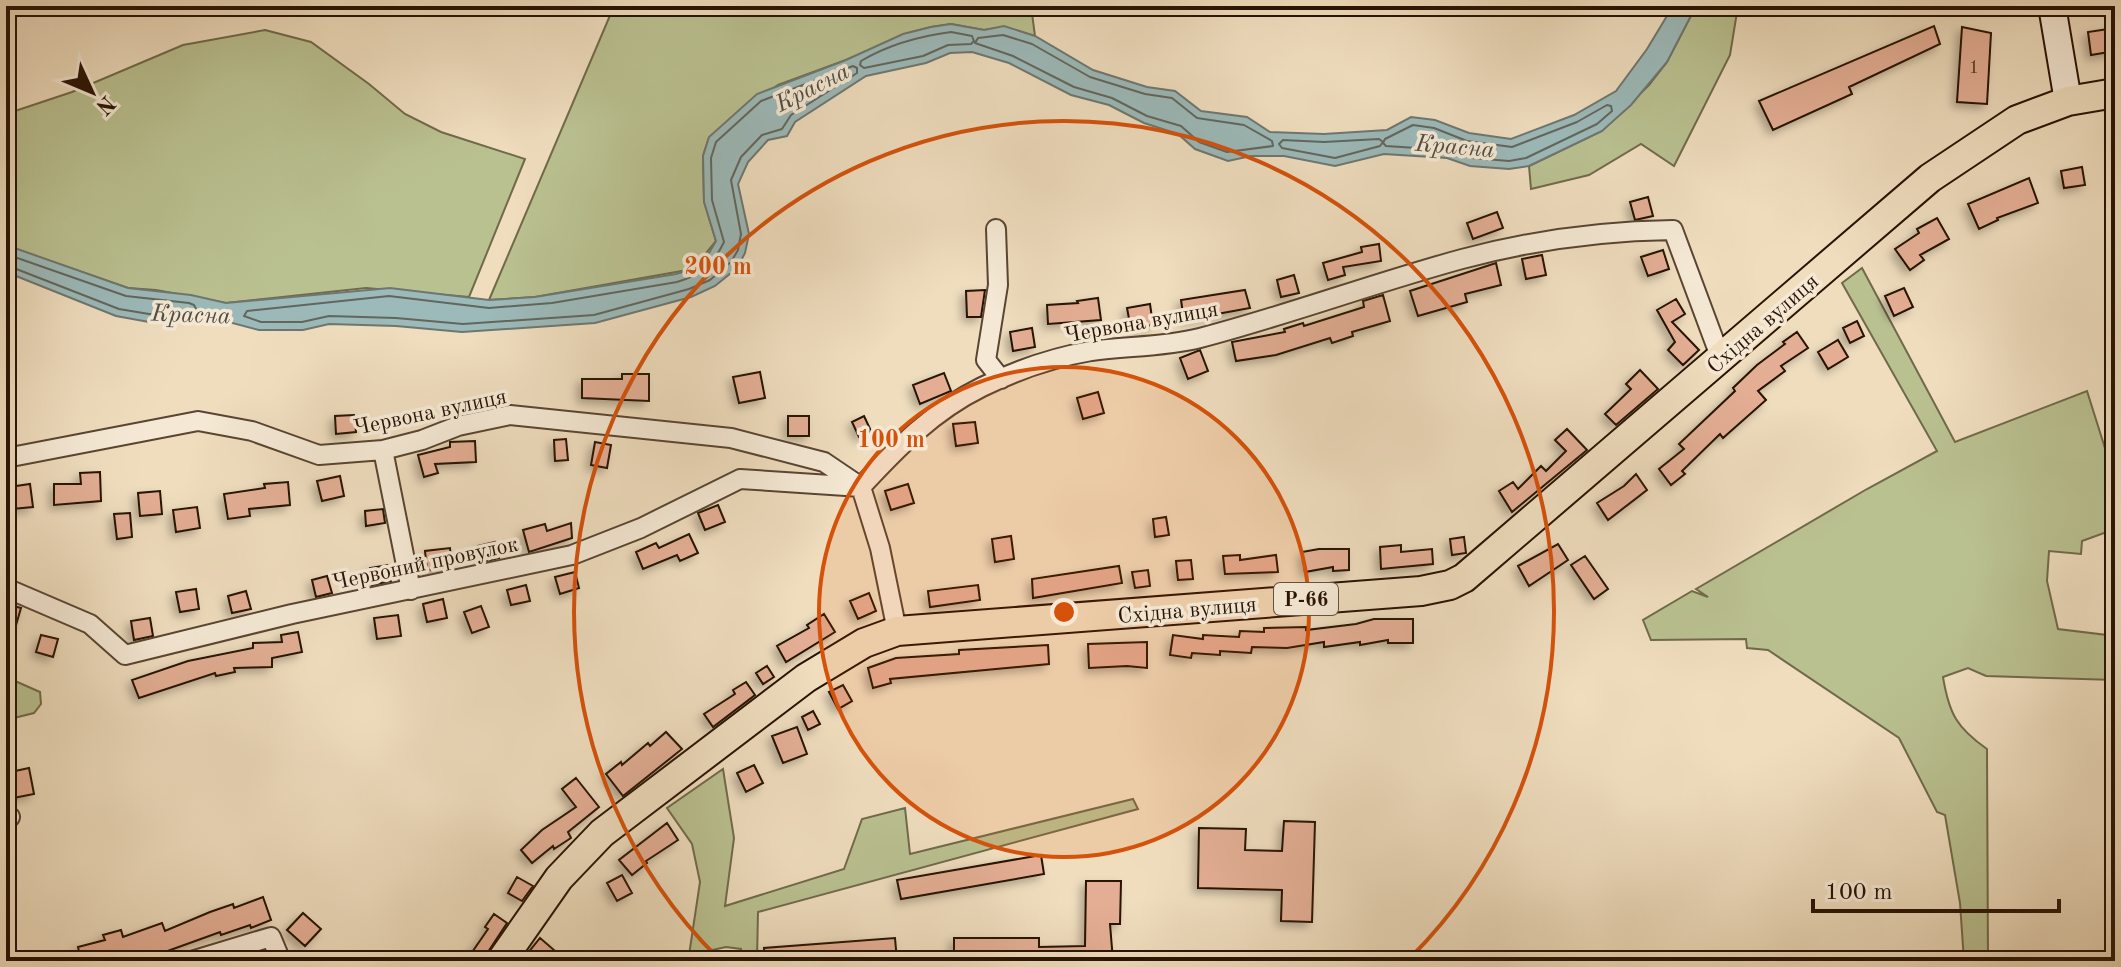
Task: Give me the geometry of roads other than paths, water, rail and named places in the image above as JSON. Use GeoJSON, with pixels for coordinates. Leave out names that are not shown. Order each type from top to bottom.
{"type":"FeatureCollection","features":[{"type":"Feature","properties":{"kind":"main road","name":"Р-66"},"geometry":{"type":"LineString","coordinates":[[2068,101],[2115,93]]}},
{"type":"Feature","properties":{"kind":"main road","name":"Східна вулиця"},"geometry":{"type":"LineString","coordinates":[[501,961],[559,878],[602,833],[806,678],[864,643],[897,631],[1421,591],[1450,585],[1478,569],[1930,178],[2017,120],[2068,101]]}},
{"type":"Feature","properties":{"kind":"street"},"geometry":{"type":"LineString","coordinates":[[2052,6],[2068,101]]}},
{"type":"Feature","properties":{"kind":"street"},"geometry":{"type":"LineString","coordinates":[[996,229],[998,285],[986,360],[1001,379]]}},
{"type":"Feature","properties":{"kind":"street","name":"Червона вулиця"},"geometry":{"type":"LineString","coordinates":[[6,458],[198,421],[252,431],[319,455],[383,450],[458,426],[510,415],[731,438],[824,462],[861,487],[897,448],[946,407],[1032,367],[1088,352],[1197,339],[1465,258],[1561,239],[1651,230],[1673,230],[1721,359]]}},
{"type":"Feature","properties":{"kind":"street"},"geometry":{"type":"LineString","coordinates":[[383,450],[411,590]]}},
{"type":"Feature","properties":{"kind":"street","name":"Червоний провулок"},"geometry":{"type":"LineString","coordinates":[[6,588],[90,624],[125,655],[292,614],[572,555],[641,528],[740,479],[861,487]]}},
{"type":"Feature","properties":{"kind":"street"},"geometry":{"type":"LineString","coordinates":[[861,487],[880,548],[897,631]]}},
{"type":"Feature","properties":{"kind":"street"},"geometry":{"type":"LineString","coordinates":[[191,961],[271,937],[281,961]]}},
{"type":"Feature","properties":{"kind":"water","name":"Красна"},"geometry":{"type":"Polygon","coordinates":[[[1673,6],[1696,6],[1667,62],[1631,105],[1602,131],[1529,166],[1509,169],[1470,166],[1447,158],[1384,154],[1335,166],[1284,156],[1251,156],[1228,161],[1195,149],[1178,134],[1144,123],[1109,105],[1071,95],[1009,63],[972,52],[950,53],[926,63],[866,76],[795,122],[787,136],[768,140],[748,162],[738,184],[749,234],[745,253],[737,268],[715,286],[691,297],[595,323],[462,332],[329,324],[303,330],[259,330],[225,321],[149,322],[116,316],[6,272],[6,245],[128,288],[191,295],[226,303],[390,288],[489,300],[535,297],[693,269],[716,241],[704,202],[703,156],[709,137],[757,94],[903,34],[951,24],[984,30],[1004,26],[1035,36],[1093,70],[1147,87],[1175,91],[1201,111],[1247,117],[1270,132],[1324,134],[1387,130],[1411,117],[1435,120],[1469,133],[1511,139],[1574,115],[1616,91],[1673,6]]]}}]}
